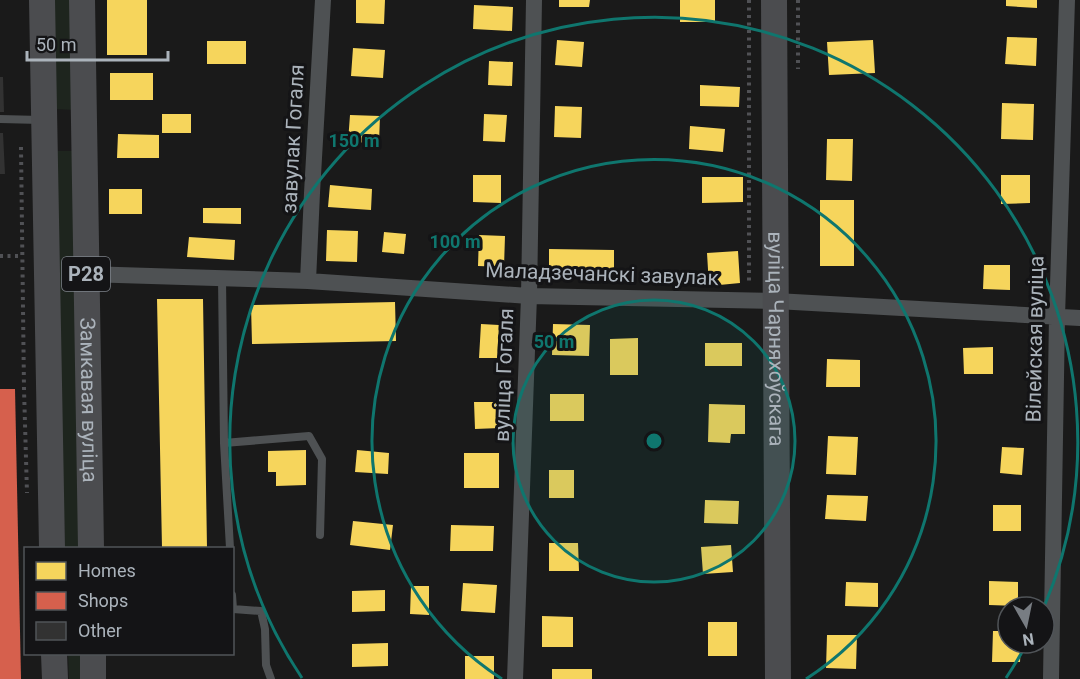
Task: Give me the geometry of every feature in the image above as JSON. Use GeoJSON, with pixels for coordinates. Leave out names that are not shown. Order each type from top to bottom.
{"type":"FeatureCollection","features":[{"type":"Feature","properties":{"kind":"main road","name":"Замкавая вуліца"},"geometry":{"type":"LineString","coordinates":[[42,0],[52,547]]}},
{"type":"Feature","properties":{"kind":"main road","name":"Замкавая вуліца"},"geometry":{"type":"LineString","coordinates":[[82,0],[92,547]]}},
{"type":"Feature","properties":{"kind":"main road","name":"вуліца Чарняхоўскага"},"geometry":{"type":"LineString","coordinates":[[774,0],[778,679]]}},
{"type":"Feature","properties":{"kind":"main road"},"geometry":{"type":"LineString","coordinates":[[44,125],[85,129]]}},
{"type":"Feature","properties":{"kind":"main road"},"geometry":{"type":"LineString","coordinates":[[54,655],[55,679]]}},
{"type":"Feature","properties":{"kind":"main road"},"geometry":{"type":"LineString","coordinates":[[93,655],[93,679]]}},
{"type":"Feature","properties":{"kind":"street","name":"завулак Гогаля"},"geometry":{"type":"LineString","coordinates":[[308,281],[323,0]]}},
{"type":"Feature","properties":{"kind":"street","name":"вуліца Гогаля"},"geometry":{"type":"LineString","coordinates":[[515,679],[529,296],[534,0]]}},
{"type":"Feature","properties":{"kind":"street","name":"Вілейская вуліца"},"geometry":{"type":"LineString","coordinates":[[1051,679],[1057,317],[1067,0]]}},
{"type":"Feature","properties":{"kind":"street","name":"Маладзечанскі завулак"},"geometry":{"type":"LineString","coordinates":[[86,274],[308,281],[529,296],[776,301],[1080,318]]}},
{"type":"Feature","properties":{"kind":"lane"},"geometry":{"type":"LineString","coordinates":[[0,119],[44,125]]}},
{"type":"Feature","properties":{"kind":"lane"},"geometry":{"type":"LineString","coordinates":[[222,278],[224,443],[230,547]]}},
{"type":"Feature","properties":{"kind":"lane"},"geometry":{"type":"LineString","coordinates":[[224,443],[309,436],[322,459],[320,535]]}},
{"type":"Feature","properties":{"kind":"lane"},"geometry":{"type":"LineString","coordinates":[[234,609],[261,611],[265,629],[266,665],[271,679]]}},
{"type":"Feature","properties":{"kind":"path"},"geometry":{"type":"LineString","coordinates":[[749,0],[749,300]]}},
{"type":"Feature","properties":{"kind":"path"},"geometry":{"type":"LineString","coordinates":[[0,256],[22,256]]}},
{"type":"Feature","properties":{"kind":"shaded area"},"geometry":{"type":"Polygon","coordinates":[[[50,0],[77,0],[79,110],[52,109],[50,0]]]}},
{"type":"Feature","properties":{"kind":"shaded area"},"geometry":{"type":"Polygon","coordinates":[[[53,151],[74,151],[82,547],[65,547],[53,151]]]}},
{"type":"Feature","properties":{"kind":"shaded area"},"geometry":{"type":"Polygon","coordinates":[[[68,655],[85,655],[85,679],[69,679],[68,655]]]}},
{"type":"Feature","properties":{"kind":"building: Homes"},"geometry":{"type":"Polygon","coordinates":[[[107,0],[147,0],[147,55],[107,55],[107,0]]]}},
{"type":"Feature","properties":{"kind":"building: Homes"},"geometry":{"type":"Polygon","coordinates":[[[356,0],[385,0],[384,24],[356,23],[356,0]]]}},
{"type":"Feature","properties":{"kind":"building: Homes"},"geometry":{"type":"Polygon","coordinates":[[[559,0],[590,0],[589,7],[559,7],[559,0]]]}},
{"type":"Feature","properties":{"kind":"building: Homes"},"geometry":{"type":"Polygon","coordinates":[[[680,0],[715,0],[715,22],[680,22],[680,0]]]}},
{"type":"Feature","properties":{"kind":"building: Homes"},"geometry":{"type":"Polygon","coordinates":[[[1006,0],[1037,0],[1037,8],[1006,6],[1006,0]]]}},
{"type":"Feature","properties":{"kind":"building: Homes"},"geometry":{"type":"Polygon","coordinates":[[[474,5],[513,7],[512,31],[473,29],[474,5]]]}},
{"type":"Feature","properties":{"kind":"building: Homes"},"geometry":{"type":"Polygon","coordinates":[[[1007,37],[1037,38],[1036,66],[1005,64],[1007,37]]]}},
{"type":"Feature","properties":{"kind":"building: Homes"},"geometry":{"type":"Polygon","coordinates":[[[557,40],[584,42],[582,67],[555,65],[557,40]]]}},
{"type":"Feature","properties":{"kind":"building: Homes"},"geometry":{"type":"Polygon","coordinates":[[[873,40],[875,73],[829,75],[827,42],[873,40]]]}},
{"type":"Feature","properties":{"kind":"building: Homes"},"geometry":{"type":"Polygon","coordinates":[[[207,41],[246,41],[246,64],[207,64],[207,41]]]}},
{"type":"Feature","properties":{"kind":"building: Homes"},"geometry":{"type":"Polygon","coordinates":[[[353,48],[385,50],[383,78],[351,76],[353,48]]]}},
{"type":"Feature","properties":{"kind":"building: Homes"},"geometry":{"type":"Polygon","coordinates":[[[489,61],[513,62],[512,86],[488,85],[489,61]]]}},
{"type":"Feature","properties":{"kind":"building: Homes"},"geometry":{"type":"Polygon","coordinates":[[[110,73],[153,73],[153,100],[110,100],[110,73]]]}},
{"type":"Feature","properties":{"kind":"building: Homes"},"geometry":{"type":"Polygon","coordinates":[[[700,85],[740,87],[739,107],[700,106],[700,85]]]}},
{"type":"Feature","properties":{"kind":"building: Homes"},"geometry":{"type":"Polygon","coordinates":[[[1002,103],[1034,104],[1033,140],[1001,139],[1002,103]]]}},
{"type":"Feature","properties":{"kind":"building: Homes"},"geometry":{"type":"Polygon","coordinates":[[[555,106],[582,107],[581,138],[554,137],[555,106]]]}},
{"type":"Feature","properties":{"kind":"building: Homes"},"geometry":{"type":"Polygon","coordinates":[[[162,114],[191,114],[191,133],[162,133],[162,114]]]}},
{"type":"Feature","properties":{"kind":"building: Homes"},"geometry":{"type":"Polygon","coordinates":[[[484,114],[507,115],[505,142],[483,141],[484,114]]]}},
{"type":"Feature","properties":{"kind":"building: Homes"},"geometry":{"type":"Polygon","coordinates":[[[350,115],[380,116],[379,143],[348,142],[350,115]]]}},
{"type":"Feature","properties":{"kind":"building: Homes"},"geometry":{"type":"Polygon","coordinates":[[[690,126],[725,129],[723,152],[689,149],[690,126]]]}},
{"type":"Feature","properties":{"kind":"building: Homes"},"geometry":{"type":"Polygon","coordinates":[[[118,134],[159,135],[159,158],[117,158],[118,134]]]}},
{"type":"Feature","properties":{"kind":"building: Homes"},"geometry":{"type":"Polygon","coordinates":[[[827,139],[853,139],[852,181],[826,180],[827,139]]]}},
{"type":"Feature","properties":{"kind":"building: Homes"},"geometry":{"type":"Polygon","coordinates":[[[473,175],[501,175],[501,203],[473,202],[473,175]]]}},
{"type":"Feature","properties":{"kind":"building: Homes"},"geometry":{"type":"Polygon","coordinates":[[[1001,175],[1030,175],[1030,203],[1001,204],[1001,175]]]}},
{"type":"Feature","properties":{"kind":"building: Homes"},"geometry":{"type":"Polygon","coordinates":[[[702,177],[743,177],[743,202],[702,203],[702,177]]]}},
{"type":"Feature","properties":{"kind":"building: Homes"},"geometry":{"type":"Polygon","coordinates":[[[330,185],[372,189],[371,210],[328,207],[330,185]]]}},
{"type":"Feature","properties":{"kind":"building: Homes"},"geometry":{"type":"Polygon","coordinates":[[[109,189],[142,189],[142,214],[109,214],[109,189]]]}},
{"type":"Feature","properties":{"kind":"building: Homes"},"geometry":{"type":"Polygon","coordinates":[[[820,200],[854,200],[854,266],[820,266],[820,200]]]}},
{"type":"Feature","properties":{"kind":"building: Homes"},"geometry":{"type":"Polygon","coordinates":[[[203,208],[241,208],[241,224],[203,223],[203,208]]]}},
{"type":"Feature","properties":{"kind":"building: Homes"},"geometry":{"type":"Polygon","coordinates":[[[327,230],[358,231],[357,262],[326,261],[327,230]]]}},
{"type":"Feature","properties":{"kind":"building: Homes"},"geometry":{"type":"Polygon","coordinates":[[[384,232],[406,234],[404,254],[382,252],[384,232]]]}},
{"type":"Feature","properties":{"kind":"building: Homes"},"geometry":{"type":"Polygon","coordinates":[[[479,235],[505,236],[504,267],[478,266],[479,235]]]}},
{"type":"Feature","properties":{"kind":"building: Homes"},"geometry":{"type":"Polygon","coordinates":[[[189,237],[235,240],[234,260],[187,257],[189,237]]]}},
{"type":"Feature","properties":{"kind":"building: Homes"},"geometry":{"type":"Polygon","coordinates":[[[549,249],[614,250],[614,274],[549,273],[549,249]]]}},
{"type":"Feature","properties":{"kind":"building: Homes"},"geometry":{"type":"Polygon","coordinates":[[[738,251],[740,283],[709,286],[707,253],[738,251]]]}},
{"type":"Feature","properties":{"kind":"building: Homes"},"geometry":{"type":"Polygon","coordinates":[[[984,265],[1010,265],[1010,290],[983,289],[984,265]]]}},
{"type":"Feature","properties":{"kind":"building: Homes"},"geometry":{"type":"Polygon","coordinates":[[[157,299],[203,299],[207,547],[162,547],[157,299]]]}},
{"type":"Feature","properties":{"kind":"building: Homes"},"geometry":{"type":"Polygon","coordinates":[[[395,302],[396,341],[252,344],[251,305],[395,302]]]}},
{"type":"Feature","properties":{"kind":"building: Homes"},"geometry":{"type":"Polygon","coordinates":[[[481,324],[499,325],[497,358],[479,358],[481,324]]]}},
{"type":"Feature","properties":{"kind":"building: Homes"},"geometry":{"type":"Polygon","coordinates":[[[553,324],[590,325],[589,356],[552,355],[553,324]]]}},
{"type":"Feature","properties":{"kind":"building: Homes"},"geometry":{"type":"Polygon","coordinates":[[[638,338],[638,375],[610,375],[610,339],[638,338]]]}},
{"type":"Feature","properties":{"kind":"building: Homes"},"geometry":{"type":"Polygon","coordinates":[[[705,343],[742,343],[742,366],[705,366],[705,343]]]}},
{"type":"Feature","properties":{"kind":"building: Homes"},"geometry":{"type":"Polygon","coordinates":[[[993,347],[993,374],[964,374],[963,348],[993,347]]]}},
{"type":"Feature","properties":{"kind":"building: Homes"},"geometry":{"type":"Polygon","coordinates":[[[827,359],[860,360],[860,387],[826,387],[827,359]]]}},
{"type":"Feature","properties":{"kind":"building: Homes"},"geometry":{"type":"Polygon","coordinates":[[[550,394],[584,394],[584,421],[550,421],[550,394]]]}},
{"type":"Feature","properties":{"kind":"building: Homes"},"geometry":{"type":"Polygon","coordinates":[[[474,402],[500,402],[500,428],[475,429],[474,402]]]}},
{"type":"Feature","properties":{"kind":"building: Homes"},"geometry":{"type":"Polygon","coordinates":[[[709,404],[745,405],[745,434],[731,434],[730,443],[708,442],[709,404]]]}},
{"type":"Feature","properties":{"kind":"building: Homes"},"geometry":{"type":"Polygon","coordinates":[[[828,436],[858,437],[856,475],[826,474],[828,436]]]}},
{"type":"Feature","properties":{"kind":"building: Homes"},"geometry":{"type":"Polygon","coordinates":[[[1002,447],[1024,448],[1022,475],[1000,473],[1002,447]]]}},
{"type":"Feature","properties":{"kind":"building: Homes"},"geometry":{"type":"Polygon","coordinates":[[[306,450],[306,485],[276,486],[276,472],[268,472],[268,451],[306,450]]]}},
{"type":"Feature","properties":{"kind":"building: Homes"},"geometry":{"type":"Polygon","coordinates":[[[357,450],[389,453],[388,474],[355,472],[357,450]]]}},
{"type":"Feature","properties":{"kind":"building: Homes"},"geometry":{"type":"Polygon","coordinates":[[[464,453],[499,453],[499,488],[464,488],[464,453]]]}},
{"type":"Feature","properties":{"kind":"building: Homes"},"geometry":{"type":"Polygon","coordinates":[[[549,470],[574,470],[574,498],[549,498],[549,470]]]}},
{"type":"Feature","properties":{"kind":"building: Homes"},"geometry":{"type":"Polygon","coordinates":[[[827,495],[868,496],[866,521],[825,519],[827,495]]]}},
{"type":"Feature","properties":{"kind":"building: Homes"},"geometry":{"type":"Polygon","coordinates":[[[705,500],[739,501],[738,524],[704,523],[705,500]]]}},
{"type":"Feature","properties":{"kind":"building: Homes"},"geometry":{"type":"Polygon","coordinates":[[[993,505],[1021,505],[1021,531],[993,531],[993,505]]]}},
{"type":"Feature","properties":{"kind":"building: Homes"},"geometry":{"type":"Polygon","coordinates":[[[353,521],[393,525],[390,550],[350,545],[353,521]]]}},
{"type":"Feature","properties":{"kind":"building: Homes"},"geometry":{"type":"Polygon","coordinates":[[[451,525],[494,526],[493,551],[450,551],[451,525]]]}},
{"type":"Feature","properties":{"kind":"building: Homes"},"geometry":{"type":"Polygon","coordinates":[[[549,543],[578,543],[579,571],[549,571],[549,543]]]}},
{"type":"Feature","properties":{"kind":"building: Homes"},"geometry":{"type":"Polygon","coordinates":[[[731,545],[733,572],[703,574],[701,547],[731,545]]]}},
{"type":"Feature","properties":{"kind":"building: Homes"},"geometry":{"type":"Polygon","coordinates":[[[989,581],[1018,582],[1018,595],[996,595],[996,605],[989,605],[989,581]]]}},
{"type":"Feature","properties":{"kind":"building: Homes"},"geometry":{"type":"Polygon","coordinates":[[[846,582],[878,583],[878,607],[845,606],[846,582]]]}},
{"type":"Feature","properties":{"kind":"building: Homes"},"geometry":{"type":"Polygon","coordinates":[[[463,583],[497,585],[495,613],[461,611],[463,583]]]}},
{"type":"Feature","properties":{"kind":"building: Homes"},"geometry":{"type":"Polygon","coordinates":[[[411,586],[429,586],[429,615],[410,614],[411,586]]]}},
{"type":"Feature","properties":{"kind":"building: Homes"},"geometry":{"type":"Polygon","coordinates":[[[385,590],[385,611],[352,612],[352,591],[385,590]]]}},
{"type":"Feature","properties":{"kind":"building: Homes"},"geometry":{"type":"Polygon","coordinates":[[[542,616],[573,617],[573,647],[542,647],[542,616]]]}},
{"type":"Feature","properties":{"kind":"building: Homes"},"geometry":{"type":"Polygon","coordinates":[[[708,622],[737,622],[737,656],[708,656],[708,622]]]}},
{"type":"Feature","properties":{"kind":"building: Homes"},"geometry":{"type":"Polygon","coordinates":[[[993,631],[996,631],[996,655],[1020,655],[1020,662],[992,662],[993,631]]]}},
{"type":"Feature","properties":{"kind":"building: Homes"},"geometry":{"type":"Polygon","coordinates":[[[827,635],[857,635],[856,669],[826,668],[827,635]]]}},
{"type":"Feature","properties":{"kind":"building: Homes"},"geometry":{"type":"Polygon","coordinates":[[[388,643],[388,666],[352,667],[352,644],[388,643]]]}},
{"type":"Feature","properties":{"kind":"building: Homes"},"geometry":{"type":"Polygon","coordinates":[[[465,656],[494,656],[494,679],[465,679],[465,656]]]}},
{"type":"Feature","properties":{"kind":"building: Homes"},"geometry":{"type":"Polygon","coordinates":[[[552,669],[592,669],[592,679],[552,679],[552,669]]]}},
{"type":"Feature","properties":{"kind":"building: Shops"},"geometry":{"type":"Polygon","coordinates":[[[0,389],[15,389],[21,679],[0,679],[0,389]]]}},
{"type":"Feature","properties":{"kind":"building: Other"},"geometry":{"type":"Polygon","coordinates":[[[0,77],[3,77],[4,112],[0,112],[0,77]]]}},
{"type":"Feature","properties":{"kind":"building: Other"},"geometry":{"type":"Polygon","coordinates":[[[0,133],[3,133],[5,174],[0,174],[0,133]]]}}]}
